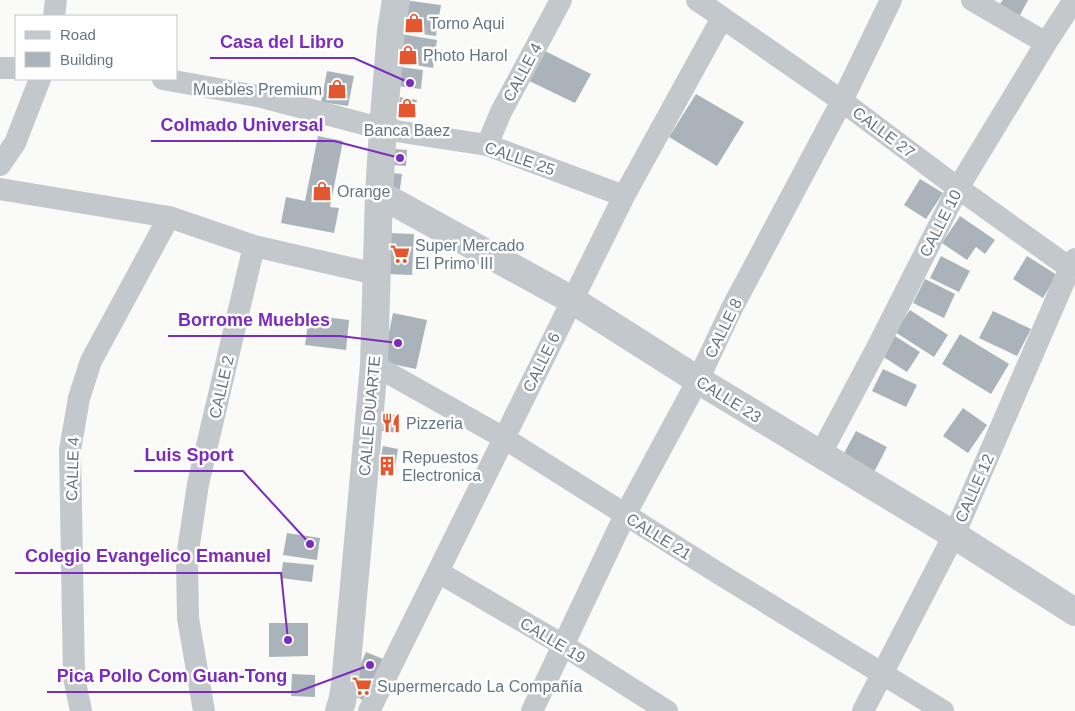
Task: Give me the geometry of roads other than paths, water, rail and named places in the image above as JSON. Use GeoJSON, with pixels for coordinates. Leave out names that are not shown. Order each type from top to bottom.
{"type":"FeatureCollection","features":[{"type":"Feature","properties":{"kind":"street"},"geometry":{"type":"LineString","coordinates":[[54,15],[56,0]]}},
{"type":"Feature","properties":{"kind":"street","name":"CALLE DUARTE"},"geometry":{"type":"LineString","coordinates":[[347,708],[345,685],[374,365],[379,194],[383,130],[391,31],[396,0]]}},
{"type":"Feature","properties":{"kind":"street","name":"CALLE 4"},"geometry":{"type":"LineString","coordinates":[[487,145],[501,112],[561,0]]}},
{"type":"Feature","properties":{"kind":"street","name":"CALLE 27"},"geometry":{"type":"LineString","coordinates":[[697,0],[842,101],[958,188],[1072,264]]}},
{"type":"Feature","properties":{"kind":"street","name":"CALLE 8"},"geometry":{"type":"LineString","coordinates":[[532,711],[625,515],[698,380],[732,308],[842,101],[891,0]]}},
{"type":"Feature","properties":{"kind":"street"},"geometry":{"type":"LineString","coordinates":[[972,0],[1046,43]]}},
{"type":"Feature","properties":{"kind":"street","name":"CALLE 10"},"geometry":{"type":"LineString","coordinates":[[820,455],[958,188],[1074,0]]}},
{"type":"Feature","properties":{"kind":"street","name":"CALLE 6"},"geometry":{"type":"LineString","coordinates":[[369,711],[624,196],[722,18]]}},
{"type":"Feature","properties":{"kind":"street"},"geometry":{"type":"LineString","coordinates":[[0,68],[15,68]]}},
{"type":"Feature","properties":{"kind":"street"},"geometry":{"type":"LineString","coordinates":[[0,165],[7,146],[40,80]]}},
{"type":"Feature","properties":{"kind":"street","name":"CALLE 25"},"geometry":{"type":"LineString","coordinates":[[168,80],[262,97],[383,130],[487,145],[624,196]]}},
{"type":"Feature","properties":{"kind":"street"},"geometry":{"type":"LineString","coordinates":[[0,189],[169,217],[254,246],[376,274]]}},
{"type":"Feature","properties":{"kind":"street","name":"CALLE 23"},"geometry":{"type":"LineString","coordinates":[[379,194],[572,300],[698,380],[954,535],[1075,612]]}},
{"type":"Feature","properties":{"kind":"street","name":"CALLE 4"},"geometry":{"type":"LineString","coordinates":[[81,711],[74,677],[70,450],[79,398],[91,360],[169,217]]}},
{"type":"Feature","properties":{"kind":"street","name":"CALLE 2"},"geometry":{"type":"LineString","coordinates":[[204,711],[188,618],[187,558],[198,484],[254,246]]}},
{"type":"Feature","properties":{"kind":"street","name":"CALLE 12"},"geometry":{"type":"LineString","coordinates":[[863,711],[954,535],[1072,264]]}},
{"type":"Feature","properties":{"kind":"street","name":"CALLE 21"},"geometry":{"type":"LineString","coordinates":[[374,365],[504,438],[943,711]]}},
{"type":"Feature","properties":{"kind":"street","name":"CALLE 19"},"geometry":{"type":"LineString","coordinates":[[438,572],[563,645],[667,711]]}},
{"type":"Feature","properties":{"kind":"place","name":"Torno Aqui"},"geometry":{"type":"Point","coordinates":[414,23]}},
{"type":"Feature","properties":{"kind":"place","name":"Photo Harol"},"geometry":{"type":"Point","coordinates":[408,55]}},
{"type":"Feature","properties":{"kind":"place","name":"Casa del Libro"},"geometry":{"type":"Point","coordinates":[410,83]}},
{"type":"Feature","properties":{"kind":"place","name":"Muebles Premium"},"geometry":{"type":"Point","coordinates":[337,89]}},
{"type":"Feature","properties":{"kind":"place","name":"Banca Baez"},"geometry":{"type":"Point","coordinates":[407,108]}},
{"type":"Feature","properties":{"kind":"place","name":"Colmado Universal"},"geometry":{"type":"Point","coordinates":[400,158]}},
{"type":"Feature","properties":{"kind":"place","name":"Orange"},"geometry":{"type":"Point","coordinates":[322,191]}},
{"type":"Feature","properties":{"kind":"place","name":"Super Mercado El Primo III"},"geometry":{"type":"Point","coordinates":[400,254]}},
{"type":"Feature","properties":{"kind":"place","name":"Borrome Muebles"},"geometry":{"type":"Point","coordinates":[398,343]}},
{"type":"Feature","properties":{"kind":"place","name":"Pizzeria"},"geometry":{"type":"Point","coordinates":[391,423]}},
{"type":"Feature","properties":{"kind":"place","name":"Repuestos Electronica"},"geometry":{"type":"Point","coordinates":[387,466]}},
{"type":"Feature","properties":{"kind":"place","name":"Luis Sport"},"geometry":{"type":"Point","coordinates":[310,544]}},
{"type":"Feature","properties":{"kind":"place","name":"Colegio Evangelico Emanuel"},"geometry":{"type":"Point","coordinates":[288,640]}},
{"type":"Feature","properties":{"kind":"place","name":"Pica Pollo Com Guan-Tong"},"geometry":{"type":"Point","coordinates":[370,665]}},
{"type":"Feature","properties":{"kind":"place","name":"Supermercado La Compañía"},"geometry":{"type":"Point","coordinates":[362,686]}}]}
